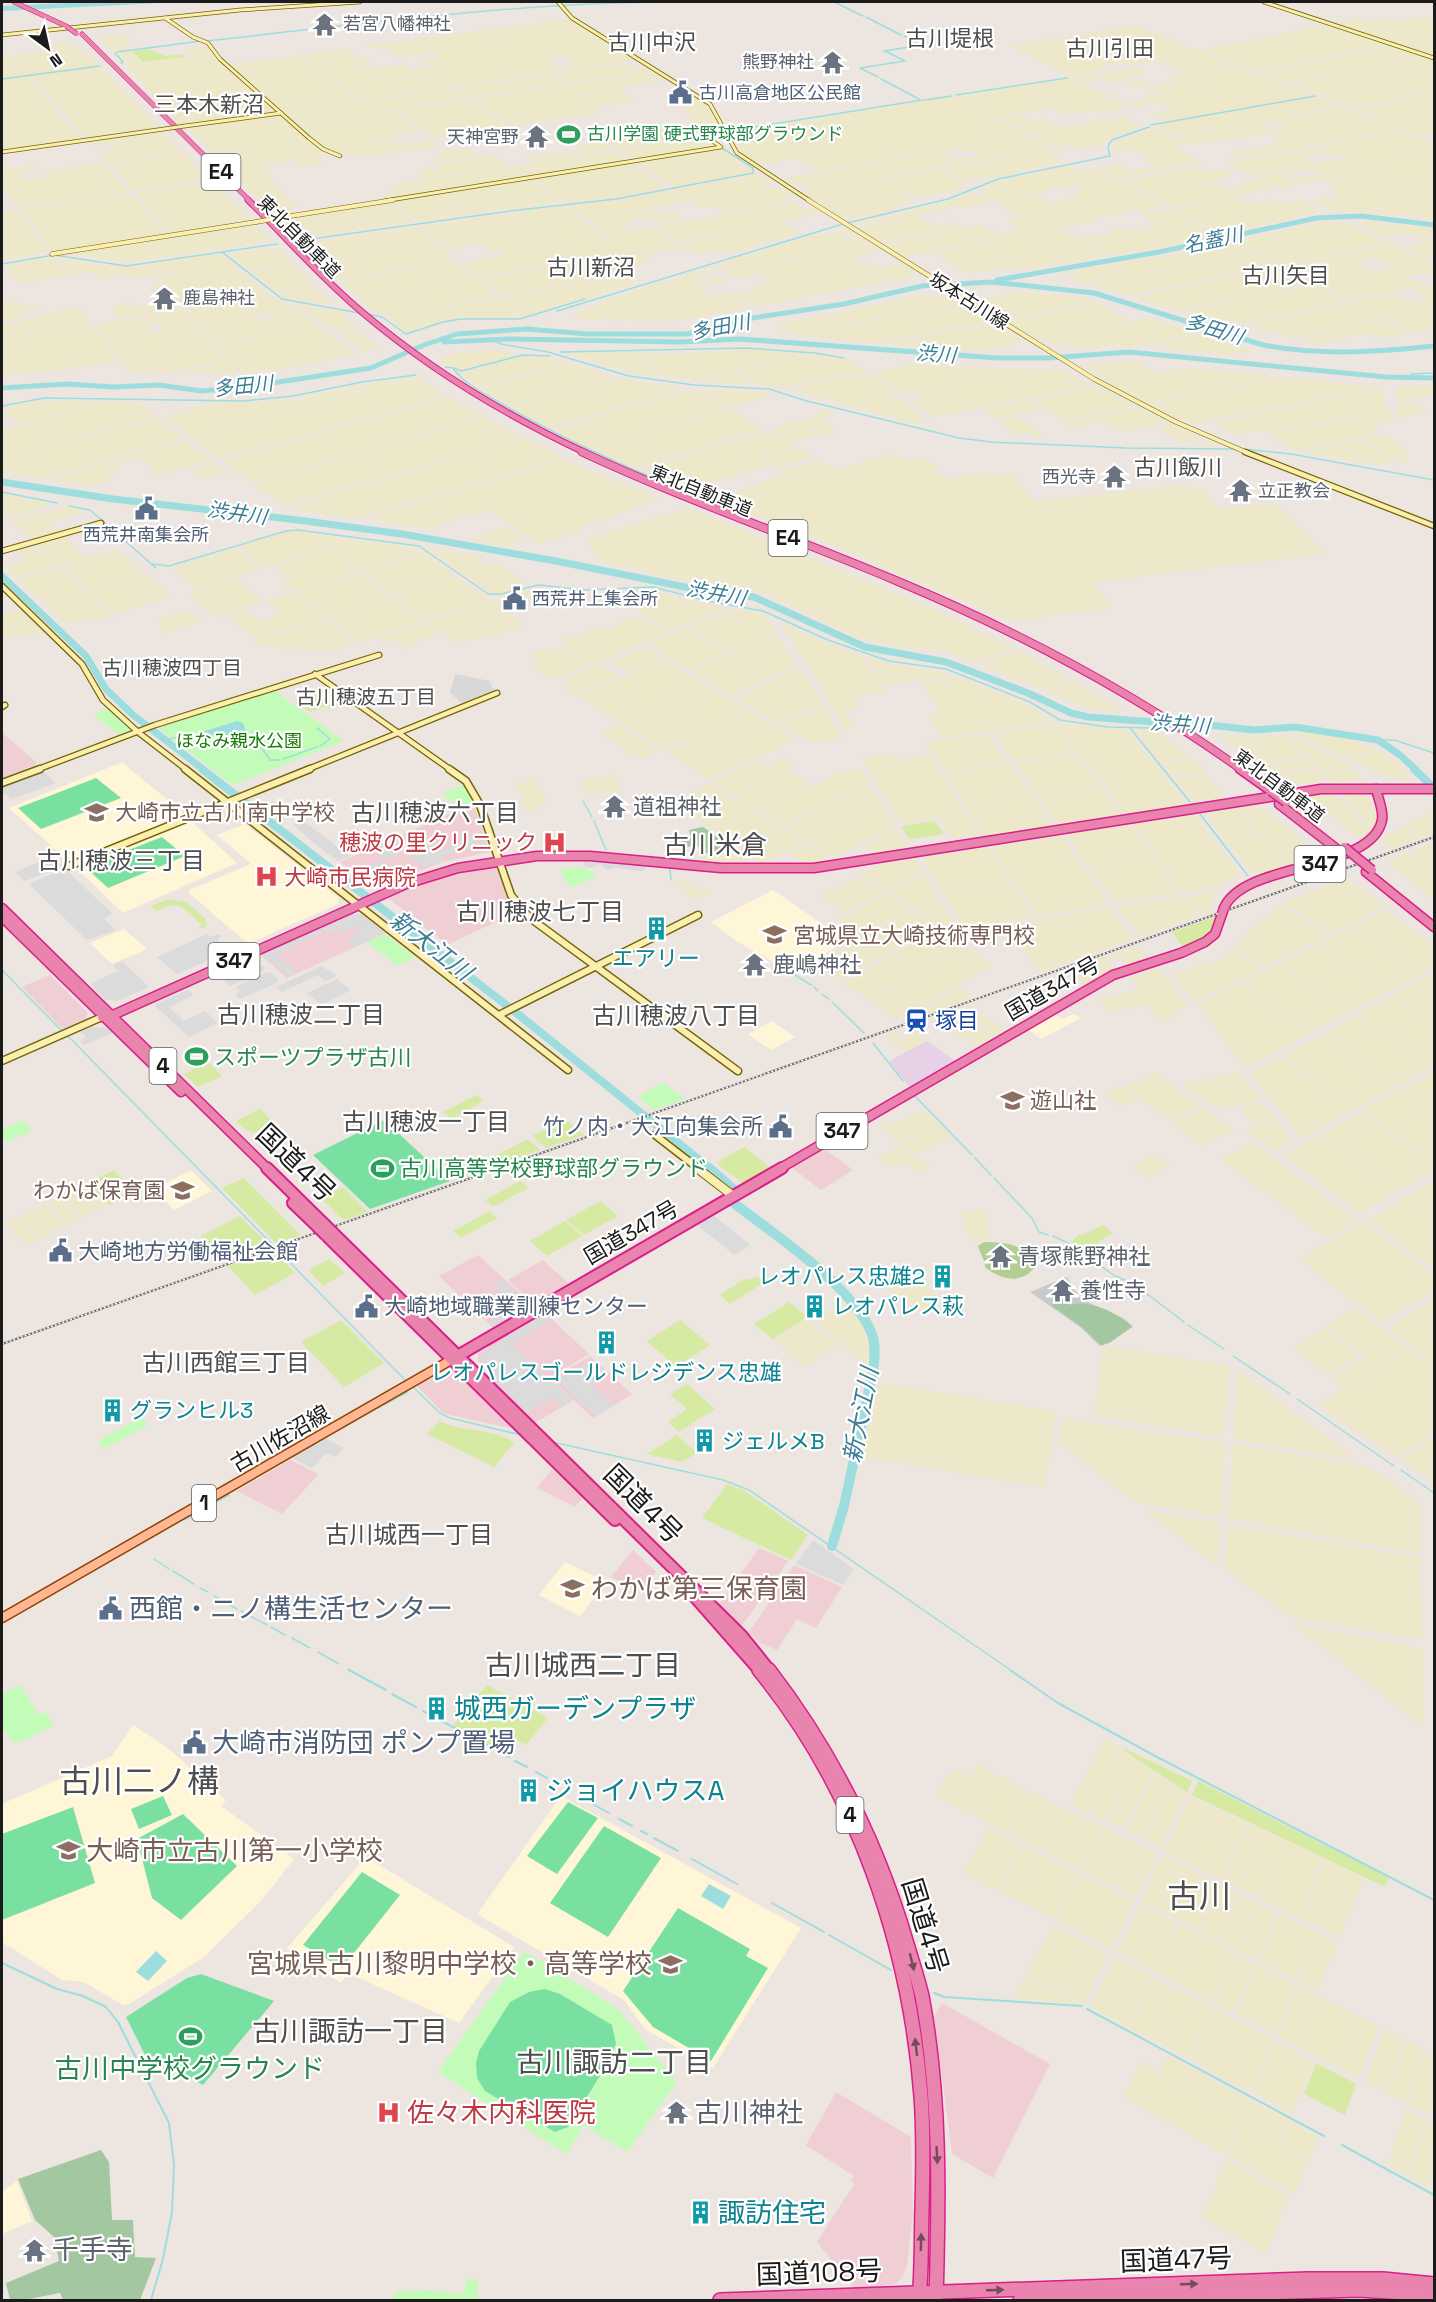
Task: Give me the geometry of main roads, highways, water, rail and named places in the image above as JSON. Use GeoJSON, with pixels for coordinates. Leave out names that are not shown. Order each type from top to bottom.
{"type":"FeatureCollection","features":[{"type":"Feature","properties":{"kind":"highway","name":"東北自動車道"},"geometry":{"type":"LineString","coordinates":[[14,2],[55,19],[80,34],[351,310],[367,318],[399,347]]}},
{"type":"Feature","properties":{"kind":"highway","name":"東北自動車道"},"geometry":{"type":"LineString","coordinates":[[21,2],[49,13],[80,34],[359,314],[419,362],[501,416],[579,456],[954,610],[1043,652],[1147,712],[1267,791]]}},
{"type":"Feature","properties":{"kind":"highway","name":"東北自動車道"},"geometry":{"type":"LineString","coordinates":[[419,362],[483,402],[567,446],[668,490],[859,566],[967,612],[1048,650],[1184,730],[1434,919]]}},
{"type":"Feature","properties":{"kind":"highway","name":"347"},"geometry":{"type":"LineString","coordinates":[[108,1015],[448,865],[498,857],[558,855],[730,868],[814,868],[1302,791],[1336,788],[1433,789]]}},
{"type":"Feature","properties":{"kind":"highway","name":"国道347号"},"geometry":{"type":"LineString","coordinates":[[455,1358],[1113,975],[1135,965],[1201,944],[1214,935],[1228,897],[1243,886],[1322,863],[1353,849],[1375,834],[1383,820],[1376,789]]}},
{"type":"Feature","properties":{"kind":"highway","name":"東北自動車道"},"geometry":{"type":"LineString","coordinates":[[1369,871],[1434,927]]}},
{"type":"Feature","properties":{"kind":"highway","name":"国道4号"},"geometry":{"type":"LineString","coordinates":[[2,908],[688,1590],[736,1642],[804,1731],[834,1783],[868,1859],[891,1929],[914,2036],[920,2083],[922,2132],[919,2297]]}},
{"type":"Feature","properties":{"kind":"highway","name":"国道4号"},"geometry":{"type":"LineString","coordinates":[[2,917],[108,1015]]}},
{"type":"Feature","properties":{"kind":"highway","name":"国道4号"},"geometry":{"type":"LineString","coordinates":[[536,1438],[742,1636],[765,1663],[813,1728],[874,1846],[903,1926],[921,1995],[927,2035],[933,2087],[938,2183],[936,2296]]}},
{"type":"Feature","properties":{"kind":"highway","name":"国道47号"},"geometry":{"type":"LineString","coordinates":[[919,2297],[1308,2279],[1383,2279],[1434,2284]]}},
{"type":"Feature","properties":{"kind":"highway","name":"国道47号"},"geometry":{"type":"LineString","coordinates":[[1020,2301],[1359,2290],[1434,2295]]}},
{"type":"Feature","properties":{"kind":"highway","name":"国道108号"},"geometry":{"type":"LineString","coordinates":[[720,2301],[919,2297]]}},
{"type":"Feature","properties":{"kind":"main road","name":"古川佐沼線"},"geometry":{"type":"LineString","coordinates":[[2,1618],[455,1358]]}},
{"type":"Feature","properties":{"kind":"water"},"geometry":{"type":"Polygon","coordinates":[[[85,2],[180,2],[2,11],[2,6],[85,2]]]}},
{"type":"Feature","properties":{"kind":"water"},"geometry":{"type":"Polygon","coordinates":[[[237,721],[243,723],[249,739],[236,735],[179,739],[176,737],[192,735],[237,721]]]}},
{"type":"Feature","properties":{"kind":"water"},"geometry":{"type":"Polygon","coordinates":[[[709,1884],[731,1896],[723,1909],[701,1896],[709,1884]]]}},
{"type":"Feature","properties":{"kind":"water"},"geometry":{"type":"Polygon","coordinates":[[[156,1951],[167,1961],[148,1981],[136,1972],[156,1951]]]}},
{"type":"Feature","properties":{"kind":"waterway"},"geometry":{"type":"LineString","coordinates":[[206,41],[500,10],[677,2]]}},
{"type":"Feature","properties":{"kind":"waterway"},"geometry":{"type":"LineString","coordinates":[[834,2],[863,16]]}},
{"type":"Feature","properties":{"kind":"waterway"},"geometry":{"type":"LineString","coordinates":[[866,17],[901,35]]}},
{"type":"Feature","properties":{"kind":"waterway"},"geometry":{"type":"LineString","coordinates":[[884,51],[921,45],[904,36]]}},
{"type":"Feature","properties":{"kind":"waterway"},"geometry":{"type":"LineString","coordinates":[[117,52],[201,41]]}},
{"type":"Feature","properties":{"kind":"waterway"},"geometry":{"type":"LineString","coordinates":[[878,77],[860,68],[905,61],[885,51]]}},
{"type":"Feature","properties":{"kind":"waterway"},"geometry":{"type":"LineString","coordinates":[[115,53],[123,62],[121,63]]}},
{"type":"Feature","properties":{"kind":"waterway"},"geometry":{"type":"LineString","coordinates":[[2,79],[100,66]]}},
{"type":"Feature","properties":{"kind":"waterway"},"geometry":{"type":"LineString","coordinates":[[956,95],[1067,78]]}},
{"type":"Feature","properties":{"kind":"waterway"},"geometry":{"type":"LineString","coordinates":[[881,79],[919,99]]}},
{"type":"Feature","properties":{"kind":"waterway"},"geometry":{"type":"LineString","coordinates":[[924,100],[952,96]]}},
{"type":"Feature","properties":{"kind":"waterway"},"geometry":{"type":"LineString","coordinates":[[1151,125],[1315,96]]}},
{"type":"Feature","properties":{"kind":"waterway"},"geometry":{"type":"LineString","coordinates":[[729,131],[922,100]]}},
{"type":"Feature","properties":{"kind":"waterway"},"geometry":{"type":"LineString","coordinates":[[847,223],[948,199],[998,179],[1110,156],[1108,146],[1112,140],[1149,127]]}},
{"type":"Feature","properties":{"kind":"waterway"},"geometry":{"type":"LineString","coordinates":[[297,241],[510,211],[616,199],[753,173],[753,168],[722,148]]}},
{"type":"Feature","properties":{"kind":"waterway","name":"名蓋川"},"geometry":{"type":"LineString","coordinates":[[997,280],[1159,252],[1316,218],[1361,216],[1434,225]]}},
{"type":"Feature","properties":{"kind":"waterway","name":"名蓋川"},"geometry":{"type":"LineString","coordinates":[[1426,224],[1434,223]]}},
{"type":"Feature","properties":{"kind":"waterway"},"geometry":{"type":"LineString","coordinates":[[557,311],[843,224]]}},
{"type":"Feature","properties":{"kind":"waterway"},"geometry":{"type":"LineString","coordinates":[[222,252],[277,244]]}},
{"type":"Feature","properties":{"kind":"waterway"},"geometry":{"type":"LineString","coordinates":[[2,264],[54,255],[126,266],[222,252]]}},
{"type":"Feature","properties":{"kind":"waterway"},"geometry":{"type":"LineString","coordinates":[[222,252],[282,299],[359,313]]}},
{"type":"Feature","properties":{"kind":"waterway","name":"多田川"},"geometry":{"type":"LineString","coordinates":[[2,388],[66,384],[113,387],[159,385],[202,391],[259,385],[371,368],[424,345],[457,334],[527,329],[587,334],[687,334],[746,319],[844,304],[922,286],[992,282],[1094,293],[1263,345],[1327,352],[1434,346]]}},
{"type":"Feature","properties":{"kind":"waterway"},"geometry":{"type":"LineString","coordinates":[[367,314],[382,317],[406,334],[443,322],[461,319],[520,319],[585,299]]}},
{"type":"Feature","properties":{"kind":"waterway","name":"渋川"},"geometry":{"type":"LineString","coordinates":[[444,342],[509,339],[680,342],[740,339],[997,358],[1049,358],[1129,352],[1386,377],[1434,378]]}},
{"type":"Feature","properties":{"kind":"waterway"},"geometry":{"type":"LineString","coordinates":[[492,340],[501,344],[548,352],[629,376],[694,385],[769,389],[807,401],[959,438],[992,442],[1126,448],[1235,449]]}},
{"type":"Feature","properties":{"kind":"waterway"},"geometry":{"type":"LineString","coordinates":[[561,352],[746,348],[815,353],[844,358]]}},
{"type":"Feature","properties":{"kind":"waterway"},"geometry":{"type":"LineString","coordinates":[[453,368],[461,371],[523,355],[550,356]]}},
{"type":"Feature","properties":{"kind":"waterway"},"geometry":{"type":"LineString","coordinates":[[445,367],[453,368]]}},
{"type":"Feature","properties":{"kind":"waterway"},"geometry":{"type":"LineString","coordinates":[[453,368],[473,387],[543,426],[685,491]]}},
{"type":"Feature","properties":{"kind":"waterway"},"geometry":{"type":"LineString","coordinates":[[1411,374],[1434,373]]}},
{"type":"Feature","properties":{"kind":"waterway"},"geometry":{"type":"LineString","coordinates":[[2,406],[44,398],[243,401],[293,396],[362,382],[416,375]]}},
{"type":"Feature","properties":{"kind":"waterway"},"geometry":{"type":"LineString","coordinates":[[1243,449],[1291,454],[1434,480]]}},
{"type":"Feature","properties":{"kind":"waterway","name":"渋井川"},"geometry":{"type":"LineString","coordinates":[[2,482],[113,499],[402,534],[556,561],[710,592],[754,597],[865,647],[946,662],[1028,693],[1071,713],[1088,717],[1155,722],[1173,721],[1254,730],[1295,727],[1378,740],[1400,755],[1416,770]]}},
{"type":"Feature","properties":{"kind":"waterway"},"geometry":{"type":"LineString","coordinates":[[2,492],[57,503]]}},
{"type":"Feature","properties":{"kind":"waterway"},"geometry":{"type":"LineString","coordinates":[[69,506],[90,510],[156,568]]}},
{"type":"Feature","properties":{"kind":"waterway"},"geometry":{"type":"LineString","coordinates":[[152,564],[169,566],[286,531],[298,530],[419,546],[488,594],[501,594],[539,585],[583,590],[653,587],[707,601],[763,611],[828,640],[889,661],[946,669],[1030,702],[1060,720],[1108,727],[1150,728]]}},
{"type":"Feature","properties":{"kind":"waterway","name":"新大江川"},"geometry":{"type":"LineString","coordinates":[[2,576],[86,656],[106,689],[132,714],[204,770]]}},
{"type":"Feature","properties":{"kind":"waterway"},"geometry":{"type":"LineString","coordinates":[[317,728],[330,739],[320,746]]}},
{"type":"Feature","properties":{"kind":"waterway"},"geometry":{"type":"LineString","coordinates":[[1130,728],[1190,802]]}},
{"type":"Feature","properties":{"kind":"waterway"},"geometry":{"type":"LineString","coordinates":[[165,740],[178,737]]}},
{"type":"Feature","properties":{"kind":"waterway"},"geometry":{"type":"LineString","coordinates":[[248,739],[262,748],[270,760],[279,760]]}},
{"type":"Feature","properties":{"kind":"waterway"},"geometry":{"type":"LineString","coordinates":[[1378,740],[1394,740],[1434,753]]}},
{"type":"Feature","properties":{"kind":"waterway"},"geometry":{"type":"LineString","coordinates":[[283,759],[317,747]]}},
{"type":"Feature","properties":{"kind":"waterway","name":"新大江川"},"geometry":{"type":"LineString","coordinates":[[202,769],[519,1015],[711,1169]]}},
{"type":"Feature","properties":{"kind":"waterway","name":"渋井川"},"geometry":{"type":"LineString","coordinates":[[1414,769],[1434,788]]}},
{"type":"Feature","properties":{"kind":"waterway"},"geometry":{"type":"LineString","coordinates":[[583,801],[592,817]]}},
{"type":"Feature","properties":{"kind":"waterway"},"geometry":{"type":"LineString","coordinates":[[1200,814],[1248,876]]}},
{"type":"Feature","properties":{"kind":"waterway"},"geometry":{"type":"LineString","coordinates":[[594,821],[606,850]]}},
{"type":"Feature","properties":{"kind":"waterway"},"geometry":{"type":"LineString","coordinates":[[670,869],[671,880]]}},
{"type":"Feature","properties":{"kind":"waterway"},"geometry":{"type":"LineString","coordinates":[[2,970],[62,1031]]}},
{"type":"Feature","properties":{"kind":"waterway"},"geometry":{"type":"LineString","coordinates":[[795,975],[811,985]]}},
{"type":"Feature","properties":{"kind":"waterway"},"geometry":{"type":"LineString","coordinates":[[814,987],[818,991]]}},
{"type":"Feature","properties":{"kind":"waterway"},"geometry":{"type":"LineString","coordinates":[[822,994],[829,999]]}},
{"type":"Feature","properties":{"kind":"waterway"},"geometry":{"type":"LineString","coordinates":[[832,1002],[864,1033]]}},
{"type":"Feature","properties":{"kind":"waterway"},"geometry":{"type":"LineString","coordinates":[[66,1034],[407,1382]]}},
{"type":"Feature","properties":{"kind":"waterway"},"geometry":{"type":"LineString","coordinates":[[873,1043],[903,1081]]}},
{"type":"Feature","properties":{"kind":"waterway"},"geometry":{"type":"LineString","coordinates":[[915,1096],[972,1155]]}},
{"type":"Feature","properties":{"kind":"waterway"},"geometry":{"type":"LineString","coordinates":[[975,1158],[991,1175]]}},
{"type":"Feature","properties":{"kind":"waterway","name":"新大江川"},"geometry":{"type":"LineString","coordinates":[[709,1168],[734,1190]]}},
{"type":"Feature","properties":{"kind":"waterway"},"geometry":{"type":"LineString","coordinates":[[994,1178],[1032,1218],[1039,1232],[1048,1235]]}},
{"type":"Feature","properties":{"kind":"waterway","name":"新大江川"},"geometry":{"type":"LineString","coordinates":[[734,1199],[735,1204],[791,1246],[831,1280],[863,1316],[872,1334],[875,1352],[873,1371],[844,1506],[832,1546]]}},
{"type":"Feature","properties":{"kind":"waterway"},"geometry":{"type":"LineString","coordinates":[[1053,1236],[1068,1243],[1115,1276],[1134,1284],[1184,1322]]}},
{"type":"Feature","properties":{"kind":"waterway"},"geometry":{"type":"LineString","coordinates":[[1188,1325],[1224,1349]]}},
{"type":"Feature","properties":{"kind":"waterway"},"geometry":{"type":"LineString","coordinates":[[1233,1356],[1290,1394]]}},
{"type":"Feature","properties":{"kind":"waterway"},"geometry":{"type":"LineString","coordinates":[[413,1387],[440,1413],[450,1418],[521,1435]]}},
{"type":"Feature","properties":{"kind":"waterway"},"geometry":{"type":"LineString","coordinates":[[340,1428],[408,1392]]}},
{"type":"Feature","properties":{"kind":"waterway"},"geometry":{"type":"LineString","coordinates":[[1297,1399],[1394,1466]]}},
{"type":"Feature","properties":{"kind":"waterway"},"geometry":{"type":"LineString","coordinates":[[321,1440],[328,1435]]}},
{"type":"Feature","properties":{"kind":"waterway"},"geometry":{"type":"LineString","coordinates":[[552,1442],[723,1480],[749,1490],[1012,1671]]}},
{"type":"Feature","properties":{"kind":"waterway"},"geometry":{"type":"LineString","coordinates":[[308,1448],[316,1443]]}},
{"type":"Feature","properties":{"kind":"waterway"},"geometry":{"type":"LineString","coordinates":[[282,1462],[301,1452]]}},
{"type":"Feature","properties":{"kind":"waterway"},"geometry":{"type":"LineString","coordinates":[[236,1489],[275,1466]]}},
{"type":"Feature","properties":{"kind":"waterway"},"geometry":{"type":"LineString","coordinates":[[1401,1470],[1434,1493]]}},
{"type":"Feature","properties":{"kind":"waterway"},"geometry":{"type":"LineString","coordinates":[[211,1505],[229,1495]]}},
{"type":"Feature","properties":{"kind":"waterway"},"geometry":{"type":"LineString","coordinates":[[184,1520],[206,1508]]}},
{"type":"Feature","properties":{"kind":"waterway"},"geometry":{"type":"LineString","coordinates":[[154,1559],[169,1569]]}},
{"type":"Feature","properties":{"kind":"waterway"},"geometry":{"type":"LineString","coordinates":[[173,1571],[194,1584]]}},
{"type":"Feature","properties":{"kind":"waterway"},"geometry":{"type":"LineString","coordinates":[[200,1588],[208,1592]]}},
{"type":"Feature","properties":{"kind":"waterway"},"geometry":{"type":"LineString","coordinates":[[214,1596],[237,1609]]}},
{"type":"Feature","properties":{"kind":"waterway"},"geometry":{"type":"LineString","coordinates":[[241,1611],[267,1625]]}},
{"type":"Feature","properties":{"kind":"waterway"},"geometry":{"type":"LineString","coordinates":[[271,1627],[285,1635]]}},
{"type":"Feature","properties":{"kind":"waterway"},"geometry":{"type":"LineString","coordinates":[[292,1638],[310,1648]]}},
{"type":"Feature","properties":{"kind":"waterway"},"geometry":{"type":"LineString","coordinates":[[318,1652],[339,1664]]}},
{"type":"Feature","properties":{"kind":"waterway"},"geometry":{"type":"LineString","coordinates":[[348,1669],[352,1671]]}},
{"type":"Feature","properties":{"kind":"waterway"},"geometry":{"type":"LineString","coordinates":[[349,1670],[386,1690]]}},
{"type":"Feature","properties":{"kind":"waterway"},"geometry":{"type":"LineString","coordinates":[[1010,1670],[1058,1703],[1157,1757],[1434,1900]]}},
{"type":"Feature","properties":{"kind":"waterway"},"geometry":{"type":"LineString","coordinates":[[392,1694],[416,1707]]}},
{"type":"Feature","properties":{"kind":"waterway"},"geometry":{"type":"LineString","coordinates":[[423,1711],[509,1757]]}},
{"type":"Feature","properties":{"kind":"waterway"},"geometry":{"type":"LineString","coordinates":[[515,1761],[527,1767]]}},
{"type":"Feature","properties":{"kind":"waterway"},"geometry":{"type":"LineString","coordinates":[[536,1772],[547,1778]]}},
{"type":"Feature","properties":{"kind":"waterway"},"geometry":{"type":"LineString","coordinates":[[591,1803],[609,1813]]}},
{"type":"Feature","properties":{"kind":"waterway"},"geometry":{"type":"LineString","coordinates":[[619,1819],[632,1826]]}},
{"type":"Feature","properties":{"kind":"waterway"},"geometry":{"type":"LineString","coordinates":[[641,1831],[647,1834]]}},
{"type":"Feature","properties":{"kind":"waterway"},"geometry":{"type":"LineString","coordinates":[[654,1838],[678,1851]]}},
{"type":"Feature","properties":{"kind":"waterway"},"geometry":{"type":"LineString","coordinates":[[692,1859],[737,1884]]}},
{"type":"Feature","properties":{"kind":"waterway"},"geometry":{"type":"LineString","coordinates":[[772,1903],[824,1932]]}},
{"type":"Feature","properties":{"kind":"waterway"},"geometry":{"type":"LineString","coordinates":[[829,1935],[891,1970]]}},
{"type":"Feature","properties":{"kind":"waterway"},"geometry":{"type":"LineString","coordinates":[[2,1963],[57,1989],[83,1996],[106,2007],[118,2022],[169,2123],[174,2165],[172,2212],[163,2259],[151,2300]]}},
{"type":"Feature","properties":{"kind":"waterway"},"geometry":{"type":"LineString","coordinates":[[934,1993],[944,1997],[1082,2006]]}},
{"type":"Feature","properties":{"kind":"waterway"},"geometry":{"type":"LineString","coordinates":[[1087,2009],[1324,2136]]}},
{"type":"Feature","properties":{"kind":"waterway"},"geometry":{"type":"LineString","coordinates":[[1342,2145],[1434,2195]]}},
{"type":"Feature","properties":{"kind":"railway"},"geometry":{"type":"LineString","coordinates":[[2,1344],[1434,837]]}},
{"type":"Feature","properties":{"kind":"place","name":"若宮八幡神社"},"geometry":{"type":"Point","coordinates":[325,24]}},
{"type":"Feature","properties":{"kind":"place","name":"熊野神社"},"geometry":{"type":"Point","coordinates":[832,62]}},
{"type":"Feature","properties":{"kind":"place","name":"古川高倉地区公民館"},"geometry":{"type":"Point","coordinates":[681,93]}},
{"type":"Feature","properties":{"kind":"place","name":"古川学園 硬式野球部グラウンド"},"geometry":{"type":"Point","coordinates":[569,134]}},
{"type":"Feature","properties":{"kind":"place","name":"天神宮野"},"geometry":{"type":"Point","coordinates":[537,137]}},
{"type":"Feature","properties":{"kind":"place","name":"鹿島神社"},"geometry":{"type":"Point","coordinates":[165,298]}},
{"type":"Feature","properties":{"kind":"place","name":"西光寺"},"geometry":{"type":"Point","coordinates":[1114,477]}},
{"type":"Feature","properties":{"kind":"place","name":"立正教会"},"geometry":{"type":"Point","coordinates":[1240,491]}},
{"type":"Feature","properties":{"kind":"place","name":"西荒井南集会所"},"geometry":{"type":"Point","coordinates":[146,509]}},
{"type":"Feature","properties":{"kind":"place","name":"西荒井上集会所"},"geometry":{"type":"Point","coordinates":[514,599]}},
{"type":"Feature","properties":{"kind":"place","name":"道祖神社"},"geometry":{"type":"Point","coordinates":[615,806]}},
{"type":"Feature","properties":{"kind":"place","name":"大崎市立古川南中学校"},"geometry":{"type":"Point","coordinates":[97,812]}},
{"type":"Feature","properties":{"kind":"place","name":"穂波の里クリニック"},"geometry":{"type":"Point","coordinates":[555,842]}},
{"type":"Feature","properties":{"kind":"place","name":"大崎市民病院"},"geometry":{"type":"Point","coordinates":[266,877]}},
{"type":"Feature","properties":{"kind":"place","name":"エアリー"},"geometry":{"type":"Point","coordinates":[656,929]}},
{"type":"Feature","properties":{"kind":"place","name":"宮城県立大崎技術専門校"},"geometry":{"type":"Point","coordinates":[775,935]}},
{"type":"Feature","properties":{"kind":"place","name":"鹿嶋神社"},"geometry":{"type":"Point","coordinates":[755,964]}},
{"type":"Feature","properties":{"kind":"place","name":"塚目"},"geometry":{"type":"Point","coordinates":[917,1020]}},
{"type":"Feature","properties":{"kind":"place","name":"スポーツプラザ古川"},"geometry":{"type":"Point","coordinates":[196,1057]}},
{"type":"Feature","properties":{"kind":"place","name":"遊山社"},"geometry":{"type":"Point","coordinates":[1012,1100]}},
{"type":"Feature","properties":{"kind":"place","name":"竹ノ内・大江向集会所"},"geometry":{"type":"Point","coordinates":[781,1126]}},
{"type":"Feature","properties":{"kind":"place","name":"古川高等学校野球部グラウンド"},"geometry":{"type":"Point","coordinates":[382,1168]}},
{"type":"Feature","properties":{"kind":"place","name":"わかば保育園"},"geometry":{"type":"Point","coordinates":[183,1190]}},
{"type":"Feature","properties":{"kind":"place","name":"大崎地方労働福祉会館"},"geometry":{"type":"Point","coordinates":[60,1251]}},
{"type":"Feature","properties":{"kind":"place","name":"青塚熊野神社"},"geometry":{"type":"Point","coordinates":[1000,1256]}},
{"type":"Feature","properties":{"kind":"place","name":"レオパレス忠雄2"},"geometry":{"type":"Point","coordinates":[943,1276]}},
{"type":"Feature","properties":{"kind":"place","name":"養性寺"},"geometry":{"type":"Point","coordinates":[1062,1290]}},
{"type":"Feature","properties":{"kind":"place","name":"大崎地域職業訓練センター"},"geometry":{"type":"Point","coordinates":[366,1306]}},
{"type":"Feature","properties":{"kind":"place","name":"レオパレス萩"},"geometry":{"type":"Point","coordinates":[814,1306]}},
{"type":"Feature","properties":{"kind":"place","name":"レオパレスゴールドレジデンス忠雄"},"geometry":{"type":"Point","coordinates":[606,1343]}},
{"type":"Feature","properties":{"kind":"place","name":"グランヒル3"},"geometry":{"type":"Point","coordinates":[112,1410]}},
{"type":"Feature","properties":{"kind":"place","name":"ジェルメB"},"geometry":{"type":"Point","coordinates":[704,1441]}},
{"type":"Feature","properties":{"kind":"place","name":"わかば第三保育園"},"geometry":{"type":"Point","coordinates":[573,1589]}},
{"type":"Feature","properties":{"kind":"place","name":"西館・ニノ構生活センター"},"geometry":{"type":"Point","coordinates":[111,1609]}},
{"type":"Feature","properties":{"kind":"place","name":"城西ガーデンプラザ"},"geometry":{"type":"Point","coordinates":[436,1709]}},
{"type":"Feature","properties":{"kind":"place","name":"大崎市消防団 ポンプ置場"},"geometry":{"type":"Point","coordinates":[194,1743]}},
{"type":"Feature","properties":{"kind":"place","name":"ジョイハウスA"},"geometry":{"type":"Point","coordinates":[528,1791]}},
{"type":"Feature","properties":{"kind":"place","name":"大崎市立古川第一小学校"},"geometry":{"type":"Point","coordinates":[68,1851]}},
{"type":"Feature","properties":{"kind":"place","name":"宮城県古川黎明中学校・高等学校"},"geometry":{"type":"Point","coordinates":[670,1964]}},
{"type":"Feature","properties":{"kind":"place","name":"古川中学校グラウンド"},"geometry":{"type":"Point","coordinates":[190,2037]}},
{"type":"Feature","properties":{"kind":"place","name":"佐々木内科医院"},"geometry":{"type":"Point","coordinates":[389,2113]}},
{"type":"Feature","properties":{"kind":"place","name":"古川神社"},"geometry":{"type":"Point","coordinates":[677,2113]}},
{"type":"Feature","properties":{"kind":"place","name":"諏訪住宅"},"geometry":{"type":"Point","coordinates":[700,2213]}},
{"type":"Feature","properties":{"kind":"place","name":"千手寺"},"geometry":{"type":"Point","coordinates":[34,2250]}},
{"type":"Feature","properties":{"kind":"district","name":"古川堤根"},"geometry":{"type":"Point","coordinates":[950,38]}},
{"type":"Feature","properties":{"kind":"district","name":"古川中沢"},"geometry":{"type":"Point","coordinates":[652,42]}},
{"type":"Feature","properties":{"kind":"district","name":"古川引田"},"geometry":{"type":"Point","coordinates":[1110,48]}},
{"type":"Feature","properties":{"kind":"district","name":"三本木新沼"},"geometry":{"type":"Point","coordinates":[209,104]}},
{"type":"Feature","properties":{"kind":"district","name":"古川新沼"},"geometry":{"type":"Point","coordinates":[591,267]}},
{"type":"Feature","properties":{"kind":"district","name":"古川矢目"},"geometry":{"type":"Point","coordinates":[1286,275]}},
{"type":"Feature","properties":{"kind":"district","name":"古川飯川"},"geometry":{"type":"Point","coordinates":[1178,467]}},
{"type":"Feature","properties":{"kind":"district","name":"古川穂波四丁目"},"geometry":{"type":"Point","coordinates":[172,668]}},
{"type":"Feature","properties":{"kind":"district","name":"古川穂波五丁目"},"geometry":{"type":"Point","coordinates":[366,697]}},
{"type":"Feature","properties":{"kind":"district","name":"古川穂波六丁目"},"geometry":{"type":"Point","coordinates":[435,813]}},
{"type":"Feature","properties":{"kind":"district","name":"古川米倉"},"geometry":{"type":"Point","coordinates":[715,845]}},
{"type":"Feature","properties":{"kind":"district","name":"古川穂波三丁目"},"geometry":{"type":"Point","coordinates":[121,861]}},
{"type":"Feature","properties":{"kind":"district","name":"古川穂波七丁目"},"geometry":{"type":"Point","coordinates":[540,912]}},
{"type":"Feature","properties":{"kind":"district","name":"古川穂波二丁目"},"geometry":{"type":"Point","coordinates":[301,1015]}},
{"type":"Feature","properties":{"kind":"district","name":"古川穂波八丁目"},"geometry":{"type":"Point","coordinates":[676,1016]}},
{"type":"Feature","properties":{"kind":"district","name":"古川穂波一丁目"},"geometry":{"type":"Point","coordinates":[426,1122]}},
{"type":"Feature","properties":{"kind":"district","name":"古川西館三丁目"},"geometry":{"type":"Point","coordinates":[226,1363]}},
{"type":"Feature","properties":{"kind":"district","name":"古川城西一丁目"},"geometry":{"type":"Point","coordinates":[409,1535]}},
{"type":"Feature","properties":{"kind":"district","name":"古川城西二丁目"},"geometry":{"type":"Point","coordinates":[583,1665]}},
{"type":"Feature","properties":{"kind":"district","name":"古川二ノ構"},"geometry":{"type":"Point","coordinates":[139,1781]}},
{"type":"Feature","properties":{"kind":"district","name":"古川"},"geometry":{"type":"Point","coordinates":[1199,1896]}},
{"type":"Feature","properties":{"kind":"district","name":"古川諏訪一丁目"},"geometry":{"type":"Point","coordinates":[350,2031]}},
{"type":"Feature","properties":{"kind":"district","name":"古川諏訪二丁目"},"geometry":{"type":"Point","coordinates":[614,2062]}},
{"type":"Feature","properties":{"kind":"park label","name":"ほなみ親水公園"},"geometry":{"type":"Point","coordinates":[239,741]}}]}
